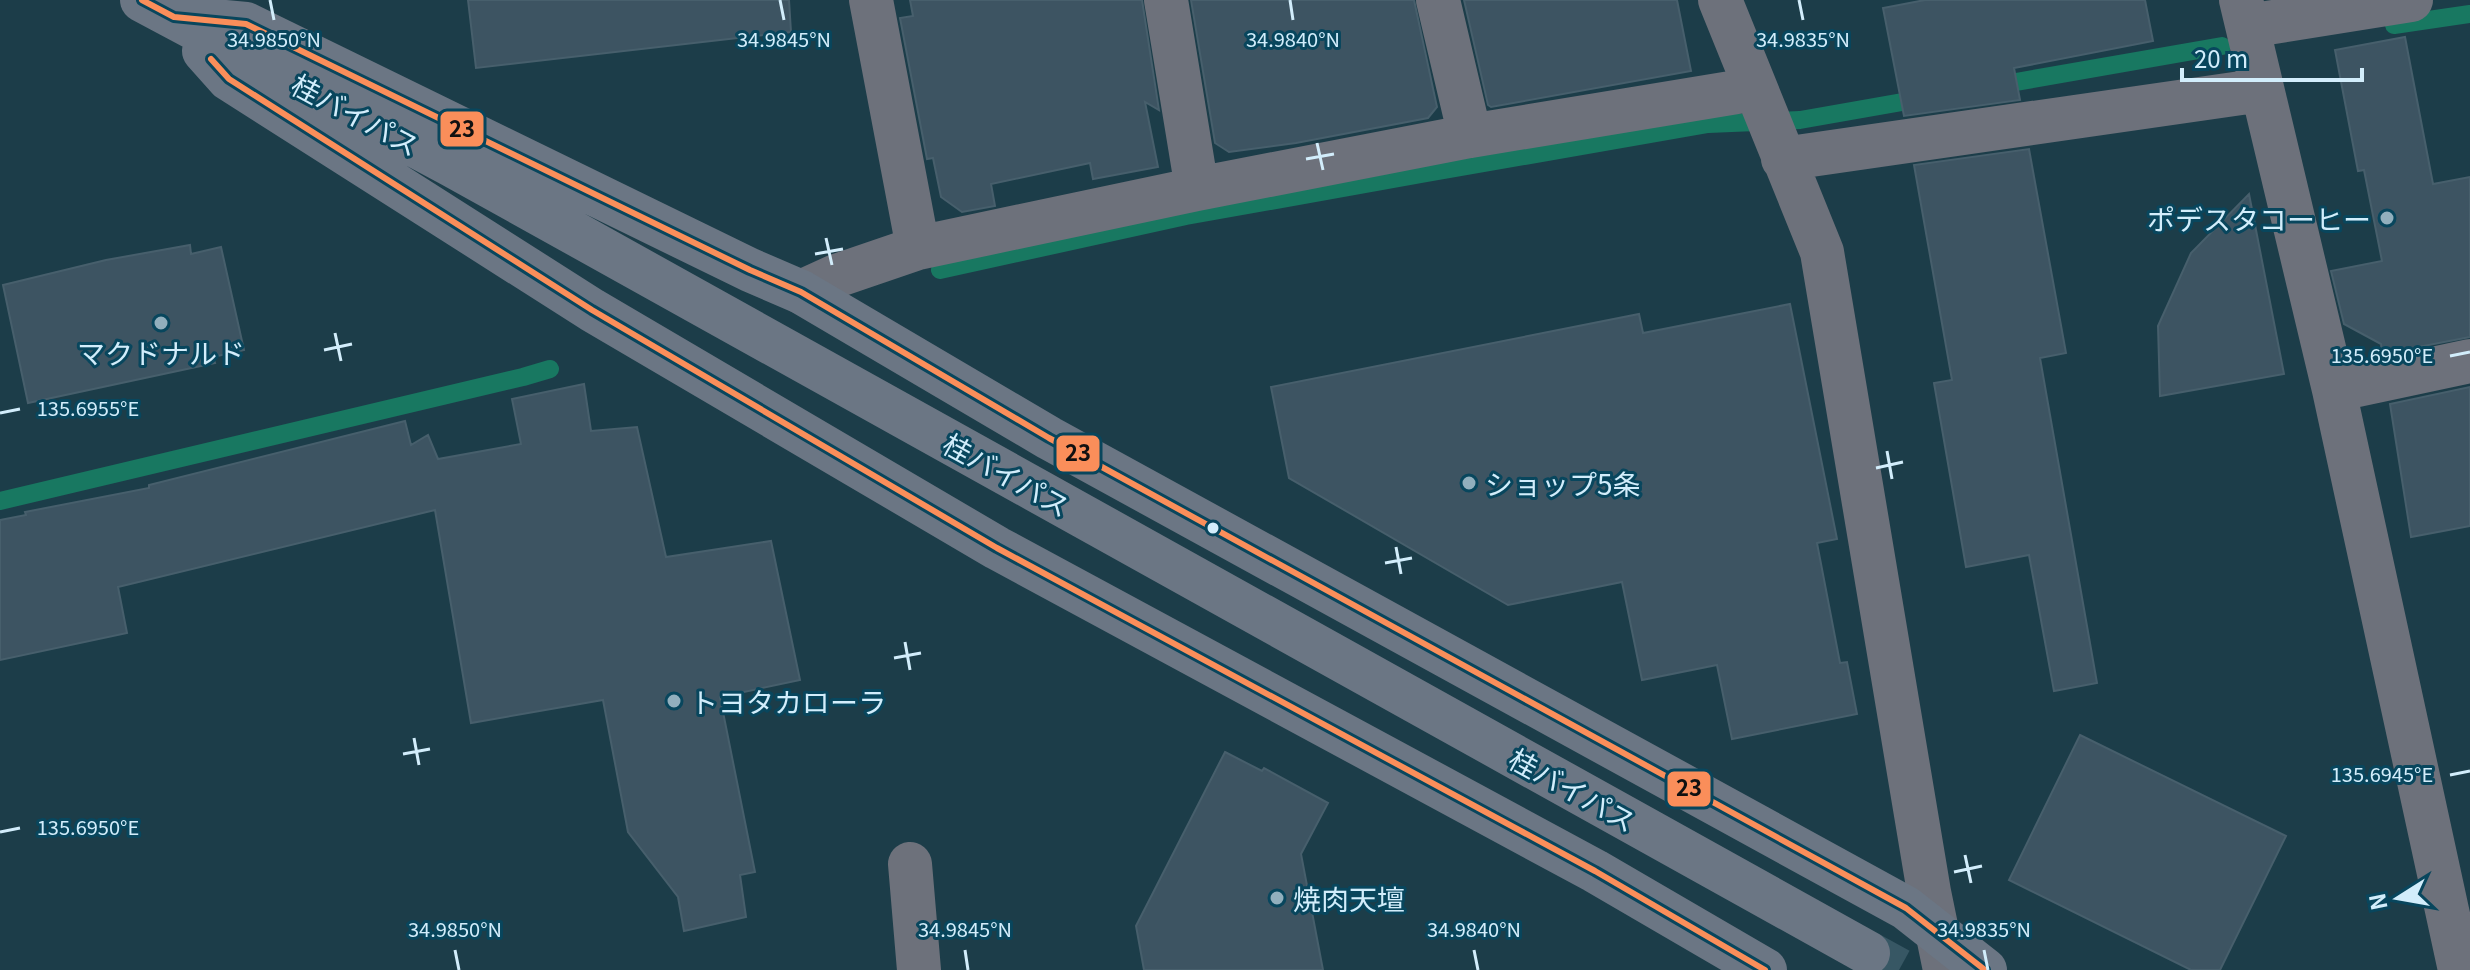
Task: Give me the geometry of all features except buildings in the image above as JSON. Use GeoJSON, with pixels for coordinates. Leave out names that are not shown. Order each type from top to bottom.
{"type":"FeatureCollection","features":[{"type":"Feature","properties":{"kind":"highway"},"geometry":{"type":"LineString","coordinates":[[166,6],[246,24],[801,292],[1049,438],[1906,908],[1942,953],[1985,970]]}},
{"type":"Feature","properties":{"kind":"highway"},"geometry":{"type":"LineString","coordinates":[[166,6],[229,79],[592,310],[997,548],[1595,871],[1765,970]]}},
{"type":"Feature","properties":{"kind":"highway","name":"桂バイパス"},"geometry":{"type":"LineString","coordinates":[[166,6],[1868,953]]}},
{"type":"Feature","properties":{"kind":"street"},"geometry":{"type":"LineString","coordinates":[[871,0],[918,248]]}},
{"type":"Feature","properties":{"kind":"street"},"geometry":{"type":"LineString","coordinates":[[1166,0],[1197,189]]}},
{"type":"Feature","properties":{"kind":"street"},"geometry":{"type":"LineString","coordinates":[[1438,0],[1470,136]]}},
{"type":"Feature","properties":{"kind":"street"},"geometry":{"type":"LineString","coordinates":[[1720,0],[1822,252],[1929,892],[1942,953]]}},
{"type":"Feature","properties":{"kind":"street"},"geometry":{"type":"LineString","coordinates":[[2411,0],[2244,13],[2334,390],[2460,970]]}},
{"type":"Feature","properties":{"kind":"street"},"geometry":{"type":"LineString","coordinates":[[801,292],[836,276],[918,248],[1470,136],[1755,89]]}},
{"type":"Feature","properties":{"kind":"street"},"geometry":{"type":"LineString","coordinates":[[1783,159],[2262,90]]}},
{"type":"Feature","properties":{"kind":"street"},"geometry":{"type":"LineString","coordinates":[[2334,390],[2470,361]]}},
{"type":"Feature","properties":{"kind":"street"},"geometry":{"type":"LineString","coordinates":[[910,864],[919,970]]}},
{"type":"Feature","properties":{"kind":"waterway"},"geometry":{"type":"LineString","coordinates":[[2394,25],[2470,14]]}},
{"type":"Feature","properties":{"kind":"waterway"},"geometry":{"type":"LineString","coordinates":[[1993,86],[2222,46]]}},
{"type":"Feature","properties":{"kind":"waterway"},"geometry":{"type":"LineString","coordinates":[[940,270],[1186,216],[1427,173],[1708,124],[1800,120],[1925,98]]}},
{"type":"Feature","properties":{"kind":"waterway"},"geometry":{"type":"LineString","coordinates":[[0,501],[550,369]]}},
{"type":"Feature","properties":{"kind":"tunnel"},"geometry":{"type":"LineString","coordinates":[[1868,953],[1899,970]]}},
{"type":"Feature","properties":{"kind":"transit line","name":"23"},"geometry":{"type":"LineString","coordinates":[[142,0],[174,17],[246,24],[801,292],[1049,438],[1906,908],[1985,970]]}},
{"type":"Feature","properties":{"kind":"transit line","name":"23"},"geometry":{"type":"LineString","coordinates":[[211,59],[229,79],[592,310],[997,548],[1595,871],[1765,970]]}},
{"type":"Feature","properties":{"kind":"place","name":"ポデスタコーヒー"},"geometry":{"type":"Point","coordinates":[2387,218]}},
{"type":"Feature","properties":{"kind":"place","name":"マクドナルド"},"geometry":{"type":"Point","coordinates":[161,323]}},
{"type":"Feature","properties":{"kind":"place","name":"ショップ5条"},"geometry":{"type":"Point","coordinates":[1469,483]}},
{"type":"Feature","properties":{"kind":"place","name":"トヨタカローラ"},"geometry":{"type":"Point","coordinates":[674,701]}},
{"type":"Feature","properties":{"kind":"place","name":"焼肉天壇"},"geometry":{"type":"Point","coordinates":[1277,898]}}]}
